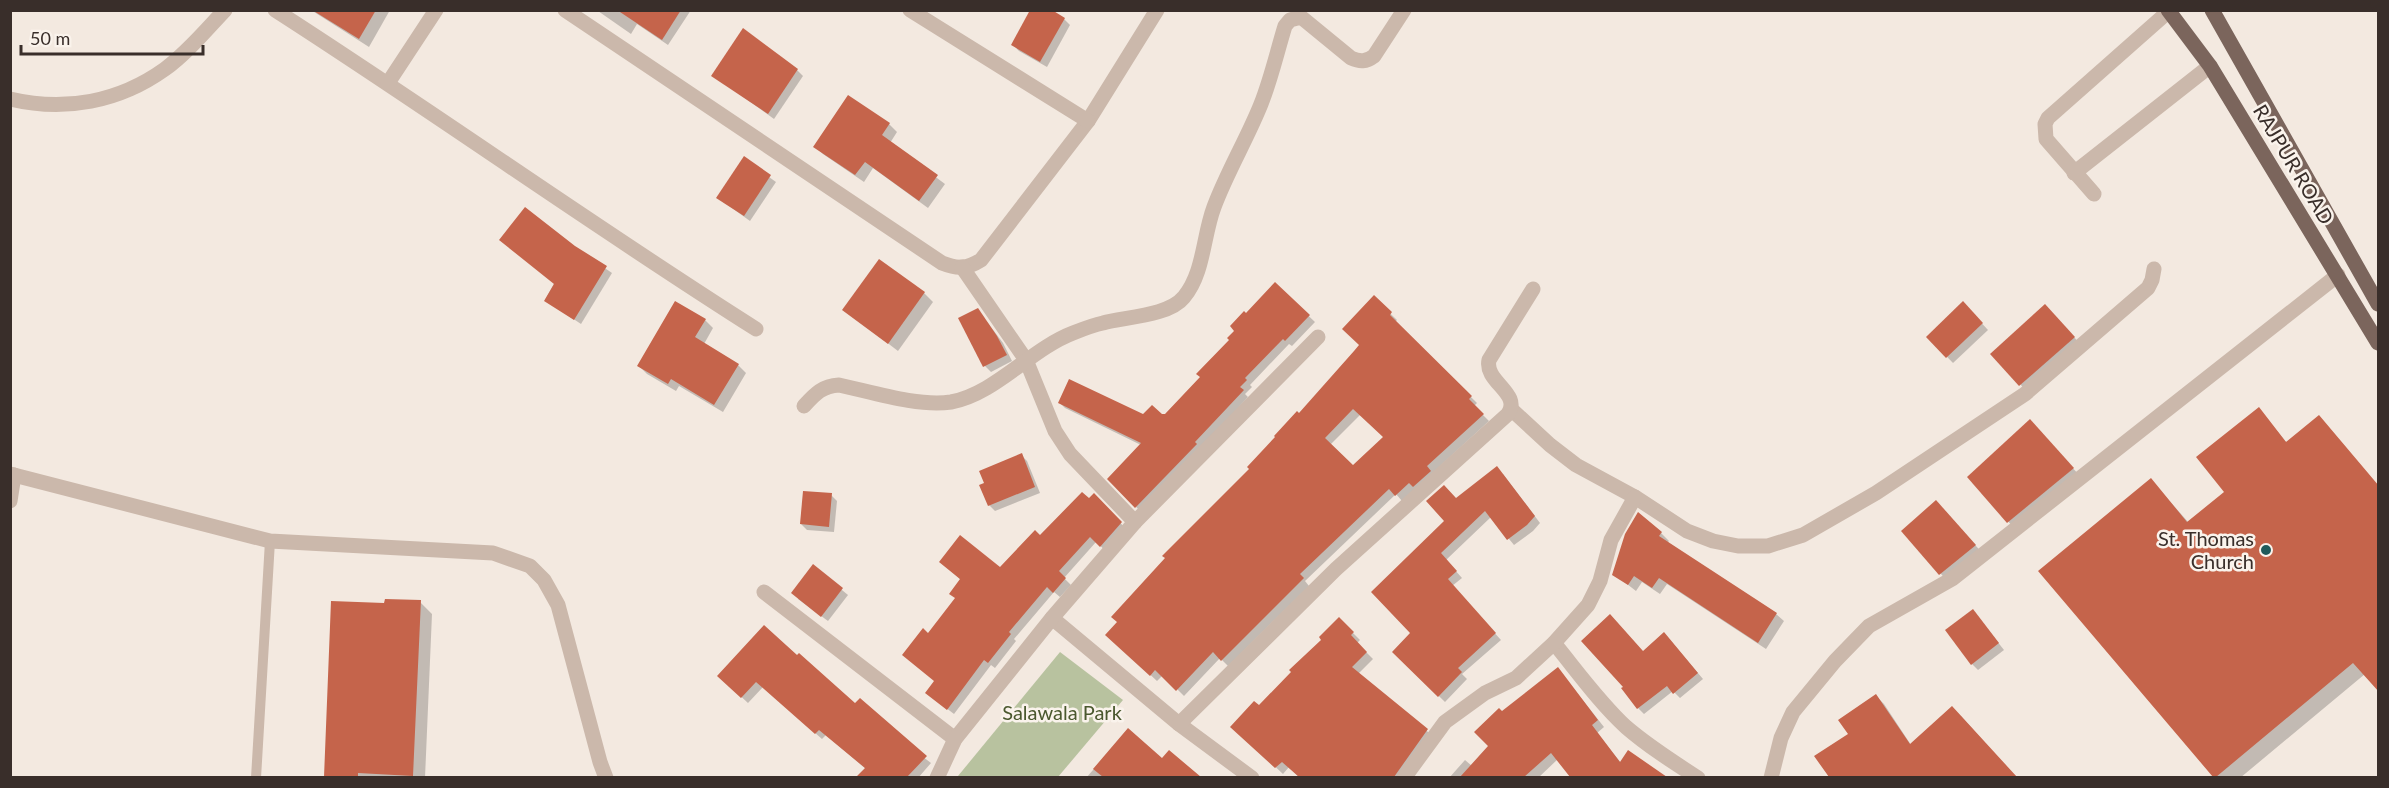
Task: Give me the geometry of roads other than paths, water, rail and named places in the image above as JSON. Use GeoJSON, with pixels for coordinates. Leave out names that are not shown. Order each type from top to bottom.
{"type":"FeatureCollection","features":[{"type":"Feature","properties":{"kind":"main road","name":"RAJPUR ROAD"},"geometry":{"type":"LineString","coordinates":[[2212,10],[2379,304]]}},
{"type":"Feature","properties":{"kind":"main road","name":"RAJPUR ROAD"},"geometry":{"type":"LineString","coordinates":[[2169,11],[2210,66],[2379,343]]}},
{"type":"Feature","properties":{"kind":"street"},"geometry":{"type":"LineString","coordinates":[[10,99],[30,104],[55,106],[91,103],[132,89],[166,68],[225,10]]}},
{"type":"Feature","properties":{"kind":"street"},"geometry":{"type":"LineString","coordinates":[[275,10],[388,83],[665,272],[756,329]]}},
{"type":"Feature","properties":{"kind":"street"},"geometry":{"type":"LineString","coordinates":[[388,83],[436,10]]}},
{"type":"Feature","properties":{"kind":"street"},"geometry":{"type":"LineString","coordinates":[[565,10],[942,263],[954,268],[971,266],[981,260],[1088,121],[1157,10]]}},
{"type":"Feature","properties":{"kind":"street"},"geometry":{"type":"LineString","coordinates":[[910,10],[1088,121]]}},
{"type":"Feature","properties":{"kind":"street"},"geometry":{"type":"LineString","coordinates":[[804,406],[818,391],[828,386],[839,385],[913,400],[940,403],[954,401],[1013,372],[1026,360],[1068,335],[1101,323],[1166,309],[1182,299],[1195,278],[1214,207],[1261,104],[1285,26],[1290,20],[1301,17],[1352,58],[1359,61],[1368,60],[1374,56],[1404,10]]}},
{"type":"Feature","properties":{"kind":"street"},"geometry":{"type":"LineString","coordinates":[[2094,194],[2046,139],[2045,124],[2048,118],[2169,11]]}},
{"type":"Feature","properties":{"kind":"street"},"geometry":{"type":"LineString","coordinates":[[2074,173],[2210,66]]}},
{"type":"Feature","properties":{"kind":"street"},"geometry":{"type":"LineString","coordinates":[[962,267],[1026,360],[1055,432],[1070,454],[1135,522]]}},
{"type":"Feature","properties":{"kind":"street"},"geometry":{"type":"LineString","coordinates":[[1533,290],[1489,360],[1489,373],[1510,398],[1511,409],[1550,445],[1576,465],[1635,497],[1687,531],[1713,541],[1738,546],[1768,546],[1803,535],[1876,493],[2025,394],[2148,288],[2154,269]]}},
{"type":"Feature","properties":{"kind":"street"},"geometry":{"type":"LineString","coordinates":[[1771,777],[1781,738],[1792,712],[1835,661],[1869,626],[1952,579],[2338,275]]}},
{"type":"Feature","properties":{"kind":"street"},"geometry":{"type":"LineString","coordinates":[[937,777],[955,739],[1052,618],[1135,522],[1318,337]]}},
{"type":"Feature","properties":{"kind":"street"},"geometry":{"type":"LineString","coordinates":[[1179,724],[1336,569],[1504,418],[1511,409]]}},
{"type":"Feature","properties":{"kind":"street"},"geometry":{"type":"LineString","coordinates":[[10,501],[12,474],[270,541],[493,553],[530,566],[544,580],[558,605],[606,777]]}},
{"type":"Feature","properties":{"kind":"street"},"geometry":{"type":"LineString","coordinates":[[1404,777],[1438,730],[1453,714],[1485,693],[1516,678],[1554,643],[1588,605],[1596,592],[1611,540],[1635,497]]}},
{"type":"Feature","properties":{"kind":"street"},"geometry":{"type":"LineString","coordinates":[[764,592],[955,739]]}},
{"type":"Feature","properties":{"kind":"street"},"geometry":{"type":"LineString","coordinates":[[1052,618],[1179,724],[1252,777]]}},
{"type":"Feature","properties":{"kind":"street"},"geometry":{"type":"LineString","coordinates":[[1554,643],[1610,711],[1626,726],[1646,743],[1698,777]]}},
{"type":"Feature","properties":{"kind":"lane"},"geometry":{"type":"LineString","coordinates":[[256,777],[270,541]]}},
{"type":"Feature","properties":{"kind":"place","name":"St. Thomas Church"},"geometry":{"type":"Point","coordinates":[2266,550]}},
{"type":"Feature","properties":{"kind":"park label","name":"Salawala Park"},"geometry":{"type":"Point","coordinates":[1062,712]}}]}
